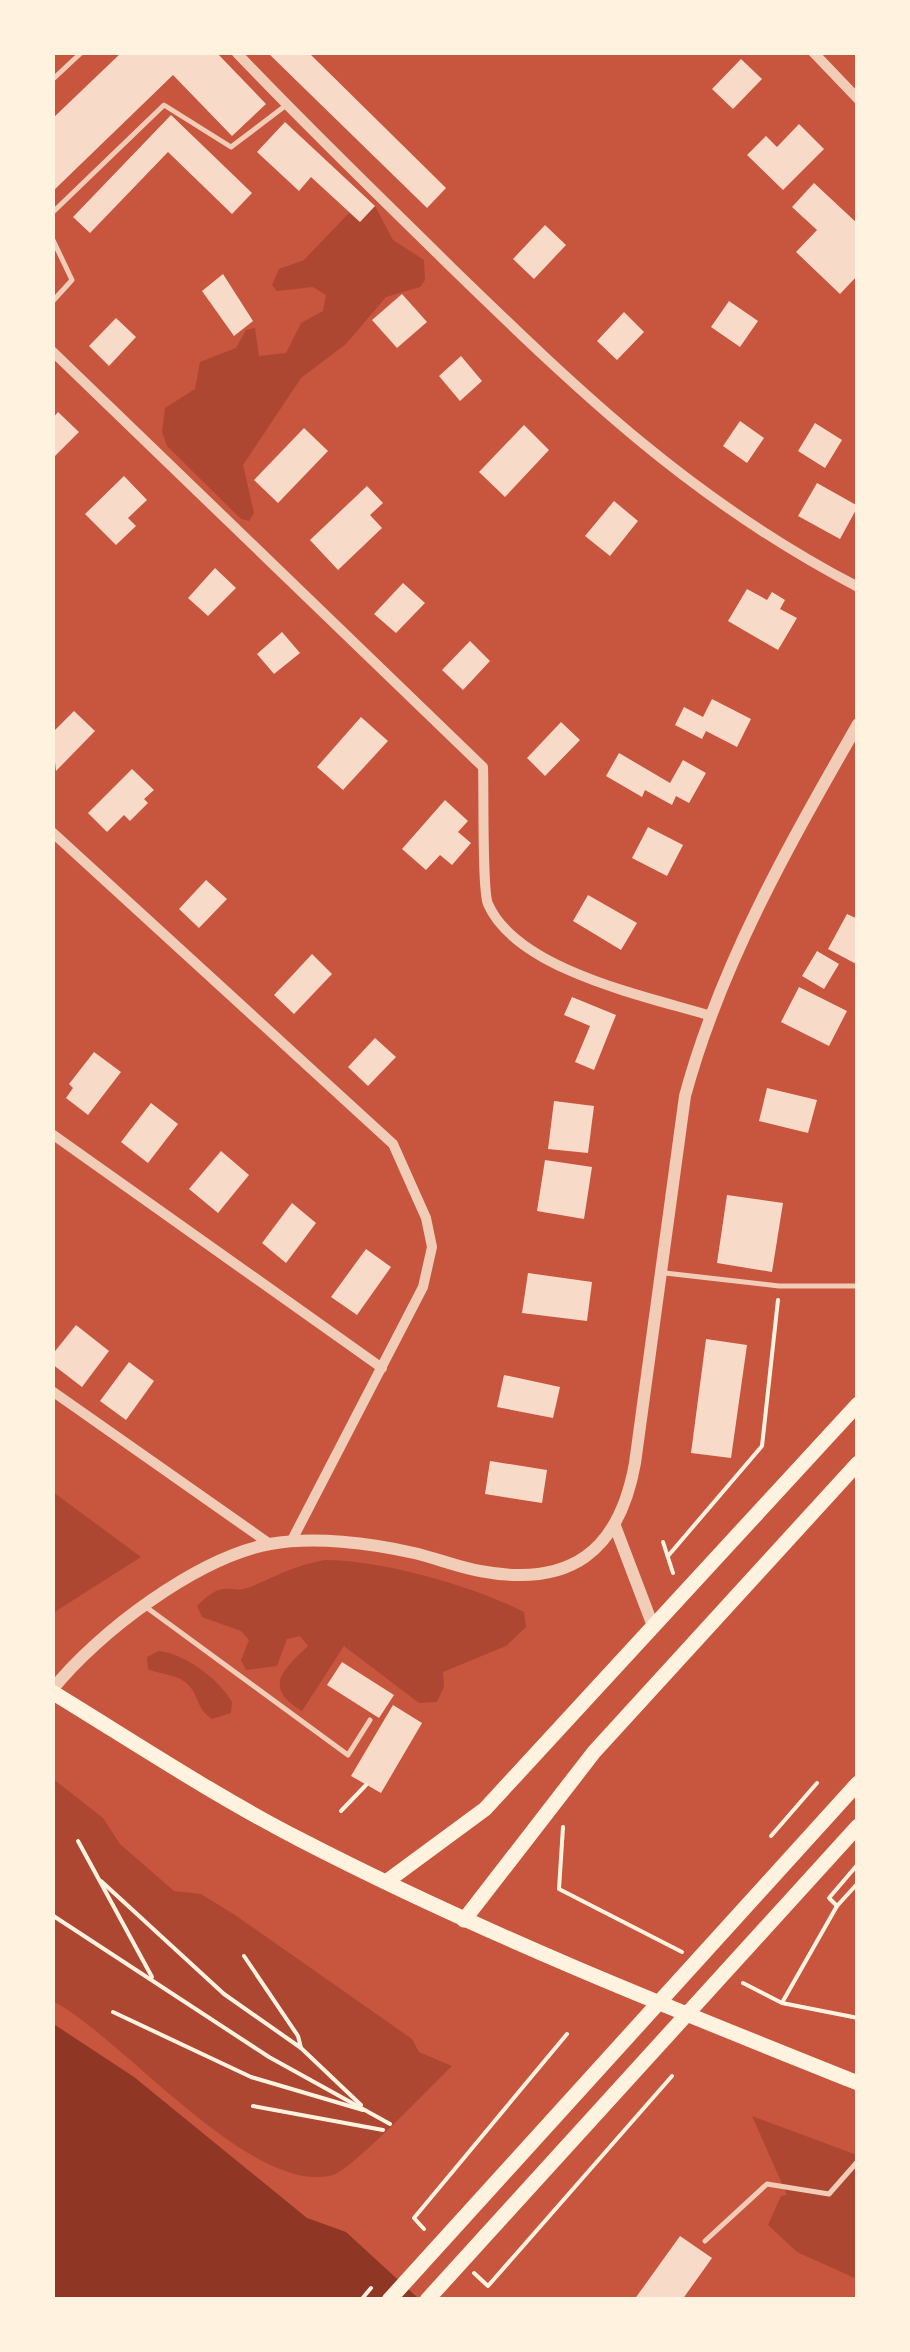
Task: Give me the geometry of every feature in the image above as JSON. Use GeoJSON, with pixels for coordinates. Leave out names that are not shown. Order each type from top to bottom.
{"type":"FeatureCollection","features":[{"type":"Feature","properties":{"kind":"main road"},"geometry":{"type":"LineString","coordinates":[[386,1882],[484,1810],[858,1404]]}},
{"type":"Feature","properties":{"kind":"main road"},"geometry":{"type":"LineString","coordinates":[[464,1920],[594,1752],[858,1463]]}},
{"type":"Feature","properties":{"kind":"main road"},"geometry":{"type":"LineString","coordinates":[[52,1691],[298,1838],[464,1920],[858,2083]]}},
{"type":"Feature","properties":{"kind":"main road"},"geometry":{"type":"LineString","coordinates":[[388,2300],[858,1784]]}},
{"type":"Feature","properties":{"kind":"main road"},"geometry":{"type":"LineString","coordinates":[[427,2300],[858,1826]]}},
{"type":"Feature","properties":{"kind":"street"},"geometry":{"type":"LineString","coordinates":[[236,52],[596,407],[696,489],[790,552],[858,587]]}},
{"type":"Feature","properties":{"kind":"street"},"geometry":{"type":"LineString","coordinates":[[813,52],[858,99]]}},
{"type":"Feature","properties":{"kind":"street"},"geometry":{"type":"LineString","coordinates":[[52,351],[483,767],[487,903],[520,944],[590,979],[708,1015]]}},
{"type":"Feature","properties":{"kind":"street"},"geometry":{"type":"LineString","coordinates":[[52,1691],[71,1666],[146,1607],[196,1571],[227,1556],[291,1542],[370,1545],[516,1577],[554,1573],[584,1562],[616,1526],[628,1503],[633,1476],[685,1096],[708,1015],[790,842],[858,724]]}},
{"type":"Feature","properties":{"kind":"street"},"geometry":{"type":"LineString","coordinates":[[52,832],[393,1144],[418,1195],[432,1248],[423,1286],[291,1542]]}},
{"type":"Feature","properties":{"kind":"street"},"geometry":{"type":"LineString","coordinates":[[52,1134],[382,1368]]}},
{"type":"Feature","properties":{"kind":"street"},"geometry":{"type":"LineString","coordinates":[[52,1391],[270,1544]]}},
{"type":"Feature","properties":{"kind":"street"},"geometry":{"type":"LineString","coordinates":[[616,1526],[653,1626]]}},
{"type":"Feature","properties":{"kind":"lane"},"geometry":{"type":"LineString","coordinates":[[52,80],[82,52]]}},
{"type":"Feature","properties":{"kind":"lane"},"geometry":{"type":"LineString","coordinates":[[52,214],[164,105],[231,147],[286,105]]}},
{"type":"Feature","properties":{"kind":"lane"},"geometry":{"type":"LineString","coordinates":[[52,238],[72,280],[52,302]]}},
{"type":"Feature","properties":{"kind":"lane"},"geometry":{"type":"LineString","coordinates":[[662,1272],[779,1286],[858,1286]]}},
{"type":"Feature","properties":{"kind":"lane"},"geometry":{"type":"LineString","coordinates":[[146,1607],[348,1756],[370,1720]]}},
{"type":"Feature","properties":{"kind":"lane"},"geometry":{"type":"LineString","coordinates":[[705,2241],[767,2184],[829,2194],[858,2161]]}},
{"type":"Feature","properties":{"kind":"path"},"geometry":{"type":"LineString","coordinates":[[668,1556],[762,1446],[779,1286]]}},
{"type":"Feature","properties":{"kind":"path"},"geometry":{"type":"LineString","coordinates":[[771,1836],[817,1784]]}},
{"type":"Feature","properties":{"kind":"path"},"geometry":{"type":"LineString","coordinates":[[341,1810],[366,1785]]}},
{"type":"Feature","properties":{"kind":"path"},"geometry":{"type":"LineString","coordinates":[[571,1816],[560,1831],[559,1888],[696,1959]]}},
{"type":"Feature","properties":{"kind":"path"},"geometry":{"type":"LineString","coordinates":[[78,1841],[154,1982]]}},
{"type":"Feature","properties":{"kind":"path"},"geometry":{"type":"LineString","coordinates":[[836,1906],[829,1898],[858,1864]]}},
{"type":"Feature","properties":{"kind":"path"},"geometry":{"type":"LineString","coordinates":[[100,1880],[224,1994],[301,2048],[368,2112]]}},
{"type":"Feature","properties":{"kind":"path"},"geometry":{"type":"LineString","coordinates":[[782,2003],[836,1906],[858,1883]]}},
{"type":"Feature","properties":{"kind":"path"},"geometry":{"type":"LineString","coordinates":[[52,1916],[270,2057],[390,2124]]}},
{"type":"Feature","properties":{"kind":"path"},"geometry":{"type":"LineString","coordinates":[[244,1956],[298,2036],[301,2048]]}},
{"type":"Feature","properties":{"kind":"path"},"geometry":{"type":"LineString","coordinates":[[730,1977],[782,2003],[858,2018]]}},
{"type":"Feature","properties":{"kind":"path"},"geometry":{"type":"LineString","coordinates":[[113,2012],[251,2077],[368,2112]]}},
{"type":"Feature","properties":{"kind":"path"},"geometry":{"type":"LineString","coordinates":[[424,2230],[414,2218],[567,2034]]}},
{"type":"Feature","properties":{"kind":"path"},"geometry":{"type":"LineString","coordinates":[[474,2274],[488,2286],[672,2076]]}},
{"type":"Feature","properties":{"kind":"path"},"geometry":{"type":"LineString","coordinates":[[254,2106],[383,2130]]}},
{"type":"Feature","properties":{"kind":"shaded area"},"geometry":{"type":"Polygon","coordinates":[[[375,206],[393,240],[424,260],[425,280],[420,287],[386,297],[346,344],[301,378],[243,465],[254,513],[249,521],[241,519],[167,446],[162,432],[165,408],[195,389],[200,362],[236,348],[246,330],[255,328],[259,356],[286,353],[301,323],[323,311],[326,295],[313,287],[277,291],[272,285],[279,269],[304,260],[349,213],[360,222],[375,206]]]}},
{"type":"Feature","properties":{"kind":"shaded area"},"geometry":{"type":"Polygon","coordinates":[[[53,1492],[141,1557],[53,1613],[53,1492]]]}},
{"type":"Feature","properties":{"kind":"shaded area"},"geometry":{"type":"Polygon","coordinates":[[[325,1560],[373,1564],[453,1584],[524,1612],[526,1627],[506,1646],[443,1672],[444,1687],[437,1702],[419,1703],[344,1646],[302,1711],[282,1694],[280,1686],[285,1670],[308,1646],[300,1636],[287,1639],[277,1666],[246,1670],[241,1660],[249,1640],[241,1631],[202,1617],[197,1606],[215,1591],[246,1588],[325,1560]]]}},
{"type":"Feature","properties":{"kind":"shaded area"},"geometry":{"type":"Polygon","coordinates":[[[159,1651],[190,1662],[210,1677],[232,1702],[231,1713],[212,1719],[184,1681],[148,1669],[147,1657],[159,1651]]]}},
{"type":"Feature","properties":{"kind":"shaded area"},"geometry":{"type":"Polygon","coordinates":[[[52,1778],[103,1818],[120,1844],[174,1891],[201,1894],[235,1915],[412,2039],[419,2052],[452,2066],[374,2143],[333,2175],[301,2175],[265,2162],[227,2139],[82,2020],[53,2001],[52,1778]]]}},
{"type":"Feature","properties":{"kind":"shaded area"},"geometry":{"type":"Polygon","coordinates":[[[52,2023],[134,2077],[307,2218],[346,2232],[419,2299],[53,2299],[52,2023]]]}},
{"type":"Feature","properties":{"kind":"shaded area"},"geometry":{"type":"Polygon","coordinates":[[[752,2116],[857,2155],[857,2279],[797,2252],[768,2225],[781,2196],[787,2195],[752,2116]]]}},
{"type":"Feature","properties":{"kind":"building"},"geometry":{"type":"Polygon","coordinates":[[[122,52],[216,52],[266,104],[232,136],[173,75],[52,192],[52,119],[122,52]]]}},
{"type":"Feature","properties":{"kind":"building"},"geometry":{"type":"Polygon","coordinates":[[[267,52],[308,52],[446,188],[427,208],[267,52]]]}},
{"type":"Feature","properties":{"kind":"building"},"geometry":{"type":"Polygon","coordinates":[[[741,59],[762,79],[733,109],[712,89],[741,59]]]}},
{"type":"Feature","properties":{"kind":"building"},"geometry":{"type":"Polygon","coordinates":[[[171,115],[252,193],[232,214],[168,152],[90,233],[73,217],[171,115]]]}},
{"type":"Feature","properties":{"kind":"building"},"geometry":{"type":"Polygon","coordinates":[[[285,122],[375,206],[360,222],[311,177],[299,191],[257,152],[285,122]]]}},
{"type":"Feature","properties":{"kind":"building"},"geometry":{"type":"Polygon","coordinates":[[[799,124],[824,149],[783,190],[747,155],[766,136],[777,147],[799,124]]]}},
{"type":"Feature","properties":{"kind":"building"},"geometry":{"type":"Polygon","coordinates":[[[814,183],[858,224],[858,275],[840,294],[796,252],[817,230],[792,207],[814,183]]]}},
{"type":"Feature","properties":{"kind":"building"},"geometry":{"type":"Polygon","coordinates":[[[545,225],[566,245],[534,279],[513,259],[545,225]]]}},
{"type":"Feature","properties":{"kind":"building"},"geometry":{"type":"Polygon","coordinates":[[[223,274],[253,321],[234,336],[202,291],[223,274]]]}},
{"type":"Feature","properties":{"kind":"building"},"geometry":{"type":"Polygon","coordinates":[[[402,294],[427,322],[397,348],[372,320],[402,294]]]}},
{"type":"Feature","properties":{"kind":"building"},"geometry":{"type":"Polygon","coordinates":[[[729,301],[758,321],[740,347],[711,327],[729,301]]]}},
{"type":"Feature","properties":{"kind":"building"},"geometry":{"type":"Polygon","coordinates":[[[624,312],[644,332],[617,360],[597,341],[624,312]]]}},
{"type":"Feature","properties":{"kind":"building"},"geometry":{"type":"Polygon","coordinates":[[[116,318],[136,337],[109,366],[89,346],[116,318]]]}},
{"type":"Feature","properties":{"kind":"building"},"geometry":{"type":"Polygon","coordinates":[[[461,356],[482,381],[460,401],[439,376],[461,356]]]}},
{"type":"Feature","properties":{"kind":"building"},"geometry":{"type":"Polygon","coordinates":[[[58,412],[79,432],[52,459],[52,419],[58,412]]]}},
{"type":"Feature","properties":{"kind":"building"},"geometry":{"type":"Polygon","coordinates":[[[740,421],[764,438],[747,463],[723,446],[740,421]]]}},
{"type":"Feature","properties":{"kind":"building"},"geometry":{"type":"Polygon","coordinates":[[[815,423],[842,440],[825,468],[798,451],[815,423]]]}},
{"type":"Feature","properties":{"kind":"building"},"geometry":{"type":"Polygon","coordinates":[[[524,425],[549,450],[505,497],[479,472],[524,425]]]}},
{"type":"Feature","properties":{"kind":"building"},"geometry":{"type":"Polygon","coordinates":[[[304,428],[328,451],[278,503],[254,480],[304,428]]]}},
{"type":"Feature","properties":{"kind":"building"},"geometry":{"type":"Polygon","coordinates":[[[124,476],[147,500],[128,518],[136,526],[116,545],[85,514],[124,476]]]}},
{"type":"Feature","properties":{"kind":"building"},"geometry":{"type":"Polygon","coordinates":[[[817,483],[858,506],[840,539],[798,516],[817,483]]]}},
{"type":"Feature","properties":{"kind":"building"},"geometry":{"type":"Polygon","coordinates":[[[367,486],[383,503],[370,515],[382,528],[338,570],[310,540],[367,486]]]}},
{"type":"Feature","properties":{"kind":"building"},"geometry":{"type":"Polygon","coordinates":[[[614,501],[638,521],[610,556],[585,536],[614,501]]]}},
{"type":"Feature","properties":{"kind":"building"},"geometry":{"type":"Polygon","coordinates":[[[215,568],[236,588],[208,616],[188,598],[215,568]]]}},
{"type":"Feature","properties":{"kind":"building"},"geometry":{"type":"Polygon","coordinates":[[[403,583],[425,603],[396,633],[374,614],[403,583]]]}},
{"type":"Feature","properties":{"kind":"building"},"geometry":{"type":"Polygon","coordinates":[[[747,589],[767,600],[772,592],[785,600],[780,609],[797,618],[778,650],[728,621],[747,589]]]}},
{"type":"Feature","properties":{"kind":"building"},"geometry":{"type":"Polygon","coordinates":[[[282,632],[300,653],[274,674],[257,654],[282,632]]]}},
{"type":"Feature","properties":{"kind":"building"},"geometry":{"type":"Polygon","coordinates":[[[470,641],[490,661],[463,690],[442,670],[470,641]]]}},
{"type":"Feature","properties":{"kind":"building"},"geometry":{"type":"Polygon","coordinates":[[[712,699],[751,719],[737,747],[706,731],[702,739],[675,725],[684,707],[703,717],[712,699]]]}},
{"type":"Feature","properties":{"kind":"building"},"geometry":{"type":"Polygon","coordinates":[[[74,711],[95,731],[56,771],[52,733],[74,711]]]}},
{"type":"Feature","properties":{"kind":"building"},"geometry":{"type":"Polygon","coordinates":[[[361,717],[388,741],[343,790],[317,767],[361,717]]]}},
{"type":"Feature","properties":{"kind":"building"},"geometry":{"type":"Polygon","coordinates":[[[561,722],[580,740],[545,776],[527,758],[561,722]]]}},
{"type":"Feature","properties":{"kind":"building"},"geometry":{"type":"Polygon","coordinates":[[[619,753],[670,783],[683,760],[706,773],[689,803],[676,796],[672,805],[645,790],[642,797],[606,776],[619,753]]]}},
{"type":"Feature","properties":{"kind":"building"},"geometry":{"type":"Polygon","coordinates":[[[132,769],[154,790],[144,799],[148,803],[130,821],[124,815],[107,832],[88,813],[132,769]]]}},
{"type":"Feature","properties":{"kind":"building"},"geometry":{"type":"Polygon","coordinates":[[[445,800],[468,821],[458,832],[471,843],[452,865],[440,855],[426,870],[402,849],[445,800]]]}},
{"type":"Feature","properties":{"kind":"building"},"geometry":{"type":"Polygon","coordinates":[[[648,827],[683,845],[667,876],[632,858],[648,827]]]}},
{"type":"Feature","properties":{"kind":"building"},"geometry":{"type":"Polygon","coordinates":[[[206,880],[227,899],[199,928],[179,909],[206,880]]]}},
{"type":"Feature","properties":{"kind":"building"},"geometry":{"type":"Polygon","coordinates":[[[588,895],[637,923],[621,950],[573,921],[588,895]]]}},
{"type":"Feature","properties":{"kind":"building"},"geometry":{"type":"Polygon","coordinates":[[[847,914],[858,919],[858,965],[828,949],[847,914]]]}},
{"type":"Feature","properties":{"kind":"building"},"geometry":{"type":"Polygon","coordinates":[[[817,951],[839,964],[824,989],[802,976],[817,951]]]}},
{"type":"Feature","properties":{"kind":"building"},"geometry":{"type":"Polygon","coordinates":[[[312,954],[332,974],[294,1014],[274,995],[312,954]]]}},
{"type":"Feature","properties":{"kind":"building"},"geometry":{"type":"Polygon","coordinates":[[[799,987],[847,1011],[829,1046],[781,1022],[799,987]]]}},
{"type":"Feature","properties":{"kind":"building"},"geometry":{"type":"Polygon","coordinates":[[[572,997],[616,1015],[594,1070],[575,1062],[590,1026],[564,1015],[572,997]]]}},
{"type":"Feature","properties":{"kind":"building"},"geometry":{"type":"Polygon","coordinates":[[[375,1038],[396,1057],[368,1086],[348,1067],[375,1038]]]}},
{"type":"Feature","properties":{"kind":"building"},"geometry":{"type":"Polygon","coordinates":[[[94,1052],[121,1072],[88,1115],[66,1098],[73,1088],[69,1084],[94,1052]]]}},
{"type":"Feature","properties":{"kind":"building"},"geometry":{"type":"Polygon","coordinates":[[[767,1088],[817,1100],[808,1133],[759,1121],[767,1088]]]}},
{"type":"Feature","properties":{"kind":"building"},"geometry":{"type":"Polygon","coordinates":[[[554,1101],[594,1106],[588,1153],[548,1149],[554,1101]]]}},
{"type":"Feature","properties":{"kind":"building"},"geometry":{"type":"Polygon","coordinates":[[[151,1103],[178,1124],[148,1163],[121,1142],[151,1103]]]}},
{"type":"Feature","properties":{"kind":"building"},"geometry":{"type":"Polygon","coordinates":[[[221,1151],[249,1175],[218,1213],[189,1189],[221,1151]]]}},
{"type":"Feature","properties":{"kind":"building"},"geometry":{"type":"Polygon","coordinates":[[[545,1160],[592,1167],[584,1219],[537,1211],[545,1160]]]}},
{"type":"Feature","properties":{"kind":"building"},"geometry":{"type":"Polygon","coordinates":[[[727,1195],[783,1203],[772,1272],[717,1263],[727,1195]]]}},
{"type":"Feature","properties":{"kind":"building"},"geometry":{"type":"Polygon","coordinates":[[[292,1203],[316,1223],[286,1263],[262,1243],[292,1203]]]}},
{"type":"Feature","properties":{"kind":"building"},"geometry":{"type":"Polygon","coordinates":[[[366,1249],[391,1267],[357,1315],[331,1297],[366,1249]]]}},
{"type":"Feature","properties":{"kind":"building"},"geometry":{"type":"Polygon","coordinates":[[[528,1273],[592,1282],[587,1321],[522,1313],[528,1273]]]}},
{"type":"Feature","properties":{"kind":"building"},"geometry":{"type":"Polygon","coordinates":[[[76,1325],[109,1351],[82,1387],[52,1364],[52,1355],[76,1325]]]}},
{"type":"Feature","properties":{"kind":"building"},"geometry":{"type":"Polygon","coordinates":[[[706,1339],[747,1345],[731,1458],[691,1453],[706,1339]]]}},
{"type":"Feature","properties":{"kind":"building"},"geometry":{"type":"Polygon","coordinates":[[[129,1362],[154,1381],[126,1420],[100,1401],[129,1362]]]}},
{"type":"Feature","properties":{"kind":"building"},"geometry":{"type":"Polygon","coordinates":[[[504,1375],[560,1387],[553,1418],[497,1407],[504,1375]]]}},
{"type":"Feature","properties":{"kind":"building"},"geometry":{"type":"Polygon","coordinates":[[[490,1461],[547,1470],[542,1503],[485,1494],[490,1461]]]}},
{"type":"Feature","properties":{"kind":"building"},"geometry":{"type":"Polygon","coordinates":[[[342,1662],[394,1695],[379,1718],[327,1685],[342,1662]]]}},
{"type":"Feature","properties":{"kind":"building"},"geometry":{"type":"Polygon","coordinates":[[[393,1705],[422,1723],[381,1793],[351,1776],[393,1705]]]}},
{"type":"Feature","properties":{"kind":"building"},"geometry":{"type":"Polygon","coordinates":[[[680,2236],[712,2258],[682,2300],[634,2300],[680,2236]]]}}]}
